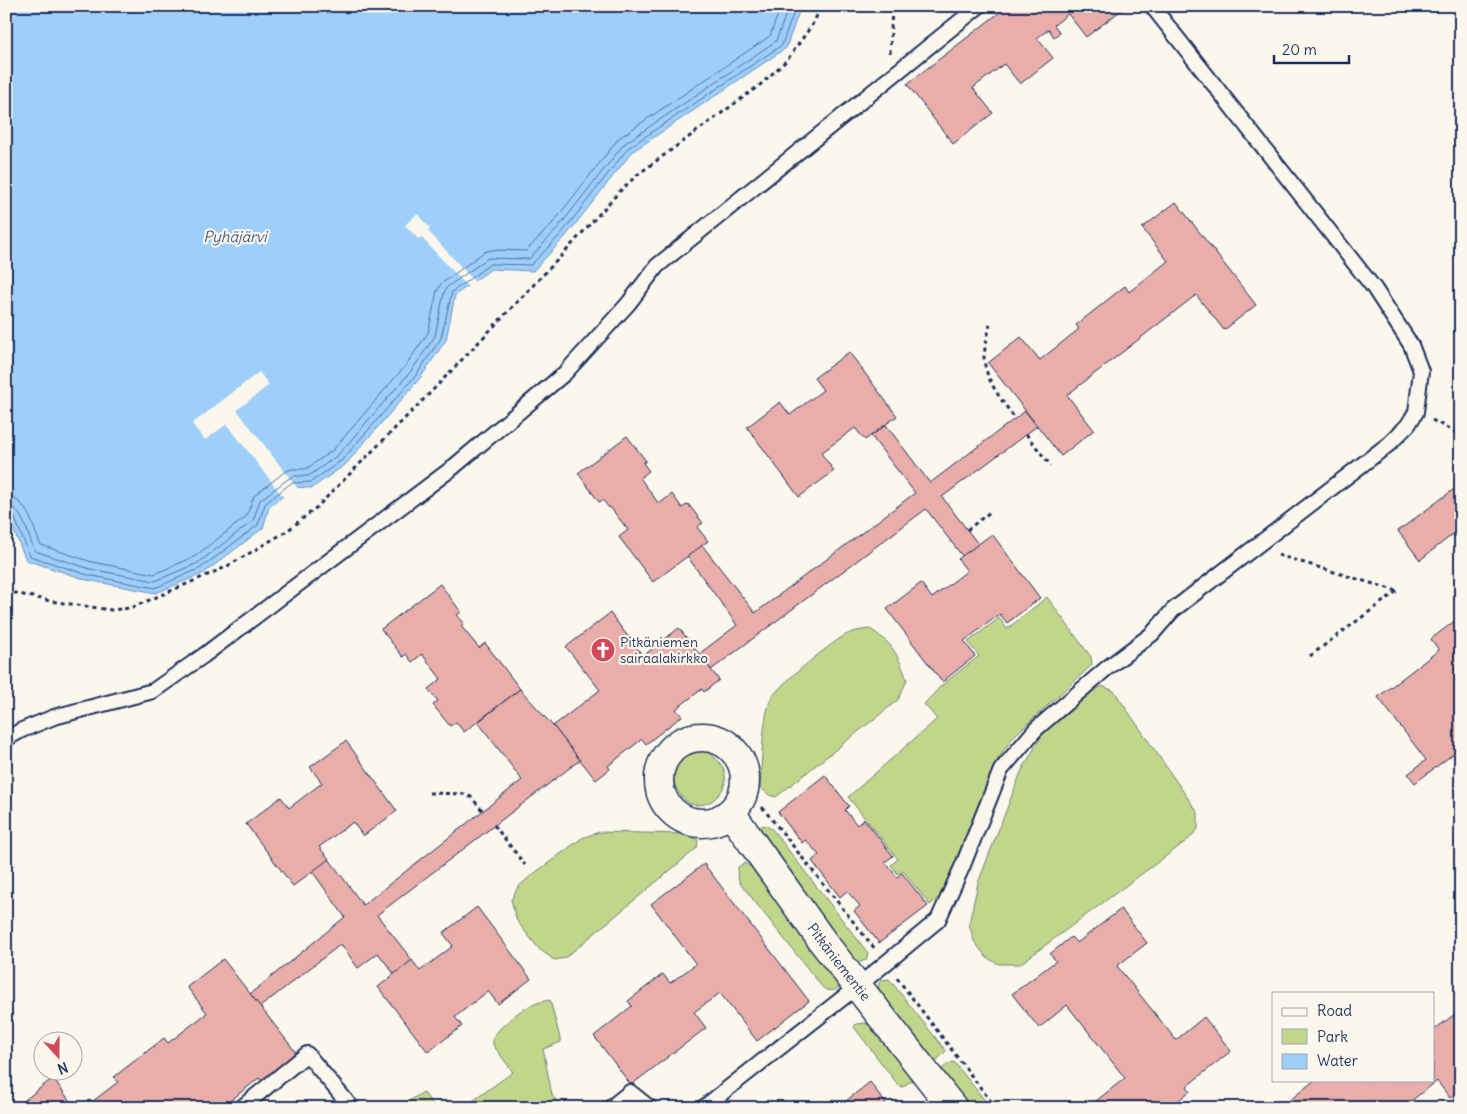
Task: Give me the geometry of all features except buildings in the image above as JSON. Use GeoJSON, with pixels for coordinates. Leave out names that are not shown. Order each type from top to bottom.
{"type":"FeatureCollection","features":[{"type":"Feature","properties":{"kind":"street"},"geometry":{"type":"LineString","coordinates":[[700,737],[720,741],[733,751],[743,768],[752,795],[740,800],[731,812],[720,820],[704,824],[679,817],[671,811],[662,796],[659,783],[660,768],[665,758],[675,747],[690,739],[700,737]]}},
{"type":"Feature","properties":{"kind":"street","name":"Pitkäniementie"},"geometry":{"type":"LineString","coordinates":[[731,812],[824,942],[953,1108]]}},
{"type":"Feature","properties":{"kind":"lane"},"geometry":{"type":"LineString","coordinates":[[6,739],[22,730],[54,717],[153,691],[203,656],[458,463],[565,373],[628,304],[657,266],[979,6]]}},
{"type":"Feature","properties":{"kind":"lane"},"geometry":{"type":"LineString","coordinates":[[703,1108],[858,986],[938,920],[963,865],[1001,770],[1036,729],[1108,668],[1152,634],[1173,610],[1389,444],[1408,424],[1416,412],[1421,371],[1406,337],[1374,288],[1152,6]]}},
{"type":"Feature","properties":{"kind":"lane"},"geometry":{"type":"LineString","coordinates":[[241,1108],[307,1054],[352,1108]]}},
{"type":"Feature","properties":{"kind":"lane"},"geometry":{"type":"LineString","coordinates":[[610,1108],[630,1092],[650,1108]]}},
{"type":"Feature","properties":{"kind":"path"},"geometry":{"type":"LineString","coordinates":[[6,591],[50,601],[111,610],[131,608],[226,567],[287,531],[316,508],[431,392],[565,252],[619,192],[638,175],[760,85],[787,60],[822,6]]}},
{"type":"Feature","properties":{"kind":"path"},"geometry":{"type":"LineString","coordinates":[[890,78],[892,6]]}},
{"type":"Feature","properties":{"kind":"path"},"geometry":{"type":"LineString","coordinates":[[990,324],[984,358],[987,372],[994,388],[1014,419]]}},
{"type":"Feature","properties":{"kind":"path"},"geometry":{"type":"LineString","coordinates":[[1416,412],[1461,435]]}},
{"type":"Feature","properties":{"kind":"path"},"geometry":{"type":"LineString","coordinates":[[1026,434],[1051,466]]}},
{"type":"Feature","properties":{"kind":"path"},"geometry":{"type":"LineString","coordinates":[[967,530],[990,512]]}},
{"type":"Feature","properties":{"kind":"path"},"geometry":{"type":"LineString","coordinates":[[1255,548],[1397,591],[1310,656]]}},
{"type":"Feature","properties":{"kind":"path"},"geometry":{"type":"LineString","coordinates":[[429,793],[464,794],[471,797],[483,811]]}},
{"type":"Feature","properties":{"kind":"path"},"geometry":{"type":"LineString","coordinates":[[752,795],[885,963],[996,1108]]}},
{"type":"Feature","properties":{"kind":"path"},"geometry":{"type":"LineString","coordinates":[[494,825],[525,865]]}},
{"type":"Feature","properties":{"kind":"green space"},"geometry":{"type":"Polygon","coordinates":[[[1047,597],[1091,657],[1092,665],[1014,736],[996,762],[941,896],[930,905],[903,871],[898,874],[891,865],[898,859],[848,797],[937,719],[924,704],[942,685],[979,656],[968,642],[999,618],[1007,629],[1047,597]]]}},
{"type":"Feature","properties":{"kind":"green space"},"geometry":{"type":"Polygon","coordinates":[[[870,629],[884,639],[894,650],[904,671],[907,680],[898,700],[776,797],[769,795],[760,787],[764,729],[771,699],[793,675],[837,640],[850,633],[870,629]]]}},
{"type":"Feature","properties":{"kind":"green space"},"geometry":{"type":"Polygon","coordinates":[[[1102,686],[1114,691],[1198,813],[1198,829],[1189,839],[1020,964],[999,964],[987,958],[974,941],[969,924],[978,883],[1021,772],[1043,733],[1092,692],[1102,686]]]}},
{"type":"Feature","properties":{"kind":"green space"},"geometry":{"type":"Polygon","coordinates":[[[697,750],[702,750],[714,757],[723,767],[725,778],[723,788],[718,796],[700,805],[690,804],[682,797],[674,782],[673,775],[677,762],[682,757],[697,750]]]}},
{"type":"Feature","properties":{"kind":"green space"},"geometry":{"type":"Polygon","coordinates":[[[764,825],[772,829],[868,953],[866,960],[860,962],[853,960],[759,841],[758,828],[764,825]]]}},
{"type":"Feature","properties":{"kind":"green space"},"geometry":{"type":"Polygon","coordinates":[[[599,832],[688,834],[698,840],[697,848],[565,958],[554,960],[539,949],[517,921],[511,900],[518,887],[532,875],[582,838],[599,832]]]}},
{"type":"Feature","properties":{"kind":"green space"},"geometry":{"type":"Polygon","coordinates":[[[745,863],[754,869],[840,980],[838,988],[830,991],[823,988],[740,883],[737,875],[738,867],[745,863]]]}},
{"type":"Feature","properties":{"kind":"green space"},"geometry":{"type":"Polygon","coordinates":[[[889,979],[946,1051],[936,1061],[931,1060],[880,991],[878,986],[881,980],[889,979]]]}},
{"type":"Feature","properties":{"kind":"green space"},"geometry":{"type":"Polygon","coordinates":[[[550,1000],[561,1042],[543,1049],[552,1095],[562,1108],[463,1108],[513,1072],[493,1045],[493,1036],[505,1023],[525,1008],[550,1000]]]}},
{"type":"Feature","properties":{"kind":"green space"},"geometry":{"type":"Polygon","coordinates":[[[865,1023],[882,1031],[917,1076],[903,1087],[898,1085],[854,1027],[856,1024],[865,1023]]]}},
{"type":"Feature","properties":{"kind":"green space"},"geometry":{"type":"Polygon","coordinates":[[[954,1062],[991,1108],[970,1108],[943,1073],[942,1069],[954,1062]]]}},
{"type":"Feature","properties":{"kind":"green space"},"geometry":{"type":"Polygon","coordinates":[[[423,1092],[436,1108],[399,1108],[423,1092]]]}},
{"type":"Feature","properties":{"kind":"water","name":"Pyhäjärvi"},"geometry":{"type":"Polygon","coordinates":[[[6,6],[801,6],[786,48],[632,152],[566,236],[533,271],[491,269],[455,295],[446,340],[421,377],[346,464],[312,488],[295,487],[269,507],[263,528],[204,573],[156,593],[87,580],[26,560],[6,512],[6,6]]]}},
{"type":"Feature","properties":{"kind":"pier"},"geometry":{"type":"Polygon","coordinates":[[[417,214],[430,228],[428,231],[476,283],[469,288],[421,237],[418,239],[405,225],[417,214]]]}},
{"type":"Feature","properties":{"kind":"pier"},"geometry":{"type":"Polygon","coordinates":[[[259,372],[269,385],[237,410],[299,490],[284,498],[227,424],[205,440],[192,424],[259,372]]]}},
{"type":"Feature","properties":{"kind":"place","name":"Pitkäniemen sairaalakirkko"},"geometry":{"type":"Point","coordinates":[603,650]}}]}
